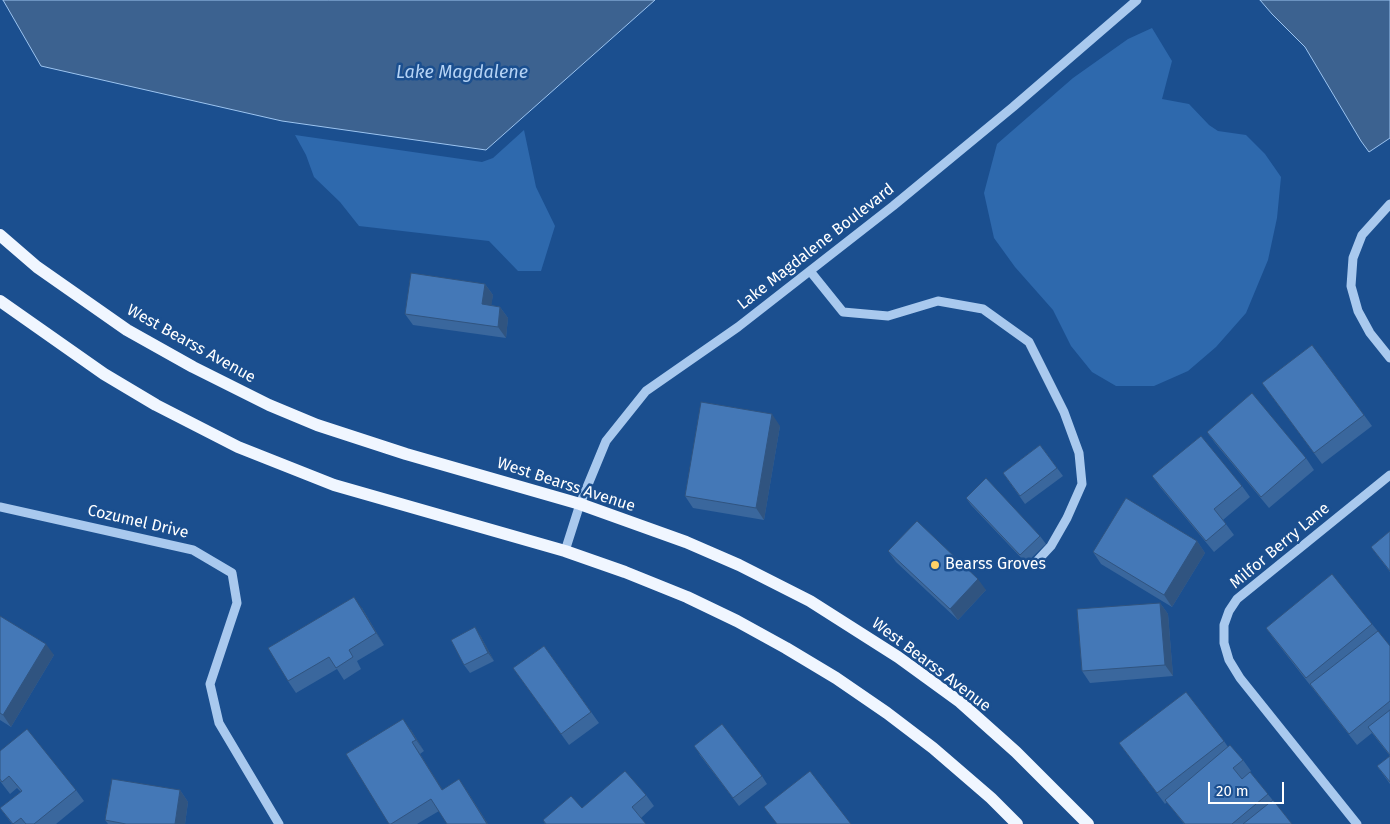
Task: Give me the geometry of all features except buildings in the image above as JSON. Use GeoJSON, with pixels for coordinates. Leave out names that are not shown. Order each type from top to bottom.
{"type":"FeatureCollection","features":[{"type":"Feature","properties":{"kind":"main road","name":"West Bearss Avenue"},"geometry":{"type":"LineString","coordinates":[[0,235],[37,267],[127,330],[193,367],[269,405],[317,425],[406,454],[580,504],[686,542],[739,565],[810,601],[858,630],[960,702],[1016,752],[1088,824]]}},
{"type":"Feature","properties":{"kind":"main road"},"geometry":{"type":"LineString","coordinates":[[0,302],[104,374],[156,405],[238,447],[334,485],[565,551],[625,572],[687,597],[762,634],[836,678],[933,748],[1017,824]]}},
{"type":"Feature","properties":{"kind":"street","name":"Lake Magdalene Boulevard"},"geometry":{"type":"LineString","coordinates":[[565,551],[580,504],[606,442],[646,391],[738,327],[901,200],[1137,0]]}},
{"type":"Feature","properties":{"kind":"street"},"geometry":{"type":"LineString","coordinates":[[1390,204],[1362,236],[1353,258],[1351,286],[1358,311],[1370,333],[1390,358]]}},
{"type":"Feature","properties":{"kind":"street"},"geometry":{"type":"LineString","coordinates":[[810,271],[843,312],[888,316],[938,301],[983,309],[1029,342],[1064,412],[1078,453],[1082,484],[1067,518],[1051,546],[1037,561]]}},
{"type":"Feature","properties":{"kind":"street","name":"Milfor Berry Lane"},"geometry":{"type":"LineString","coordinates":[[1357,824],[1240,678],[1229,660],[1224,643],[1224,625],[1237,599],[1390,475]]}},
{"type":"Feature","properties":{"kind":"street","name":"Cozumel Drive"},"geometry":{"type":"LineString","coordinates":[[0,507],[193,550],[232,573],[236,604],[210,684],[219,724],[279,824]]}},
{"type":"Feature","properties":{"kind":"shaded area"},"geometry":{"type":"Polygon","coordinates":[[[1152,28],[1172,61],[1162,99],[1189,104],[1209,125],[1218,131],[1246,135],[1265,154],[1281,177],[1277,218],[1268,260],[1246,313],[1216,347],[1188,371],[1154,386],[1116,386],[1092,372],[1071,346],[1053,310],[1015,267],[994,238],[984,193],[997,144],[1073,78],[1128,39],[1152,28]]]}},
{"type":"Feature","properties":{"kind":"shaded area"},"geometry":{"type":"Polygon","coordinates":[[[524,130],[536,187],[555,226],[541,271],[518,271],[489,241],[359,226],[340,202],[314,177],[306,155],[295,135],[482,162],[493,158],[524,130]]]}},
{"type":"Feature","properties":{"kind":"water","name":"Lake Magdalene"},"geometry":{"type":"Polygon","coordinates":[[[3,0],[655,0],[486,150],[282,121],[41,66],[3,0]]]}},
{"type":"Feature","properties":{"kind":"water"},"geometry":{"type":"Polygon","coordinates":[[[1260,0],[1390,0],[1390,138],[1369,152],[1305,47],[1260,0]]]}},
{"type":"Feature","properties":{"kind":"place","name":"Bearss Groves"},"geometry":{"type":"Point","coordinates":[935,565]}}]}
